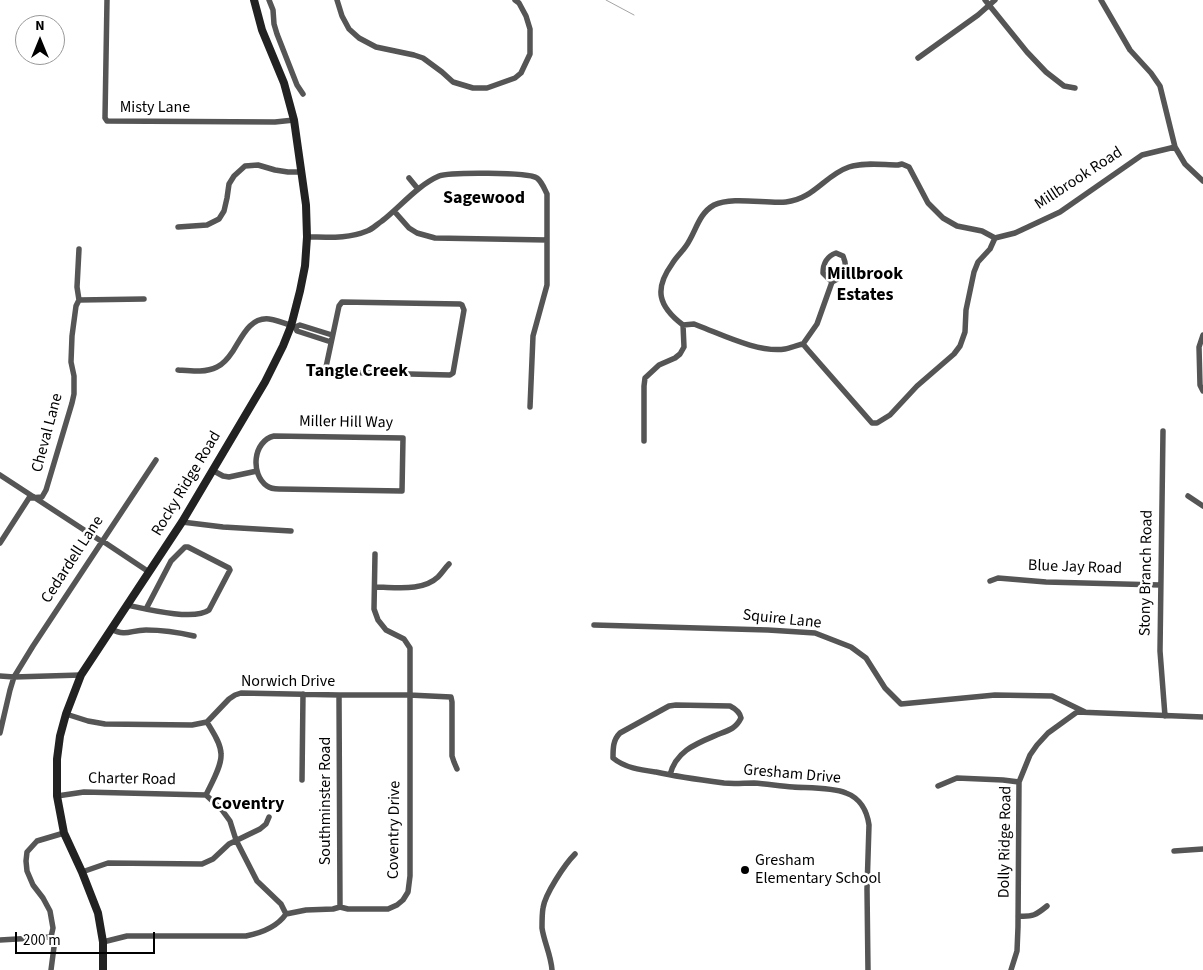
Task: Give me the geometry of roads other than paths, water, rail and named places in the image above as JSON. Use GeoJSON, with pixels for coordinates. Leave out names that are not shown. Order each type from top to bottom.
{"type":"FeatureCollection","features":[{"type":"Feature","properties":{"kind":"main road","name":"Rocky Ridge Road"},"geometry":{"type":"LineString","coordinates":[[103,970],[103,942],[98,913],[64,833],[57,796],[57,758],[66,714],[81,675],[182,522],[265,382],[293,326],[305,266],[307,237],[306,205],[294,120],[284,83],[262,30],[254,0]]}},
{"type":"Feature","properties":{"kind":"street","name":"Misty Lane"},"geometry":{"type":"LineString","coordinates":[[107,0],[105,118],[107,121],[275,122],[294,120]]}},
{"type":"Feature","properties":{"kind":"street"},"geometry":{"type":"LineString","coordinates":[[269,0],[273,10],[277,34],[297,85],[303,94]]}},
{"type":"Feature","properties":{"kind":"street"},"geometry":{"type":"LineString","coordinates":[[337,0],[349,29],[359,38],[376,48],[423,58],[453,82],[473,88],[487,88],[515,78],[521,73],[530,54],[530,29],[526,16],[514,0]]}},
{"type":"Feature","properties":{"kind":"street"},"geometry":{"type":"LineString","coordinates":[[918,58],[978,15],[988,2],[996,0]]}},
{"type":"Feature","properties":{"kind":"street"},"geometry":{"type":"LineString","coordinates":[[1101,0],[1130,50],[1152,73],[1160,86],[1175,147],[1184,164],[1203,181]]}},
{"type":"Feature","properties":{"kind":"street"},"geometry":{"type":"LineString","coordinates":[[988,2],[1027,52],[1046,72],[1064,86],[1075,88]]}},
{"type":"Feature","properties":{"kind":"street","name":"Millbrook Road"},"geometry":{"type":"LineString","coordinates":[[995,238],[1015,233],[1060,212],[1142,155],[1175,147]]}},
{"type":"Feature","properties":{"kind":"street"},"geometry":{"type":"LineString","coordinates":[[803,344],[872,423],[877,423],[890,415],[917,386],[954,354],[960,346],[974,272],[978,262],[990,249],[995,238],[982,231],[957,226],[943,218],[928,203],[909,167],[902,164],[849,167],[836,173],[815,191],[801,198],[786,202],[726,201],[710,208],[700,219],[687,245],[663,277],[661,294],[666,308],[683,325],[694,324],[767,350],[785,349],[803,344],[817,324],[832,282],[842,276],[845,271],[846,262],[843,256],[836,253],[830,254],[823,267],[823,273],[832,282]]}},
{"type":"Feature","properties":{"kind":"street"},"geometry":{"type":"LineString","coordinates":[[178,227],[207,226],[219,218],[224,211],[229,184],[234,176],[245,166],[258,165],[275,170],[301,172]]}},
{"type":"Feature","properties":{"kind":"street"},"geometry":{"type":"LineString","coordinates":[[307,237],[344,237],[370,230],[418,189],[440,176],[453,174],[521,174],[536,177],[543,184],[547,194],[547,285],[533,336],[530,408]]}},
{"type":"Feature","properties":{"kind":"street"},"geometry":{"type":"LineString","coordinates":[[409,178],[418,189]]}},
{"type":"Feature","properties":{"kind":"street"},"geometry":{"type":"LineString","coordinates":[[394,211],[409,228],[417,233],[435,238],[547,240]]}},
{"type":"Feature","properties":{"kind":"street","name":"Cheval Lane"},"geometry":{"type":"LineString","coordinates":[[0,543],[29,498],[42,497],[46,490],[72,403],[74,376],[71,362],[72,336],[76,306],[79,300],[79,249]]}},
{"type":"Feature","properties":{"kind":"street"},"geometry":{"type":"LineString","coordinates":[[79,300],[144,299]]}},
{"type":"Feature","properties":{"kind":"street"},"geometry":{"type":"LineString","coordinates":[[342,302],[460,304],[464,308],[453,371],[450,375],[328,372],[326,367],[331,342],[339,306],[342,302]]}},
{"type":"Feature","properties":{"kind":"street"},"geometry":{"type":"LineString","coordinates":[[178,370],[203,371],[220,366],[230,356],[248,327],[257,320],[269,319],[293,326],[300,325],[331,342]]}},
{"type":"Feature","properties":{"kind":"street"},"geometry":{"type":"LineString","coordinates":[[644,441],[645,378],[659,365],[680,354],[684,347],[683,325]]}},
{"type":"Feature","properties":{"kind":"street"},"geometry":{"type":"LineString","coordinates":[[311,332],[332,335]]}},
{"type":"Feature","properties":{"kind":"street"},"geometry":{"type":"LineString","coordinates":[[1203,335],[1199,347],[1200,385],[1203,391]]}},
{"type":"Feature","properties":{"kind":"street","name":"Stony Branch Road"},"geometry":{"type":"LineString","coordinates":[[1162,431],[1160,651],[1164,716]]}},
{"type":"Feature","properties":{"kind":"street","name":"Miller Hill Way"},"geometry":{"type":"LineString","coordinates":[[274,436],[404,438],[402,491],[270,488],[266,486],[257,471],[257,452],[265,439],[274,436]]}},
{"type":"Feature","properties":{"kind":"street","name":"Cedardell Lane"},"geometry":{"type":"LineString","coordinates":[[0,733],[14,677],[101,541],[156,460]]}},
{"type":"Feature","properties":{"kind":"street"},"geometry":{"type":"LineString","coordinates":[[212,470],[229,477],[257,471]]}},
{"type":"Feature","properties":{"kind":"street"},"geometry":{"type":"LineString","coordinates":[[0,475],[149,572]]}},
{"type":"Feature","properties":{"kind":"street"},"geometry":{"type":"LineString","coordinates":[[1188,496],[1203,506]]}},
{"type":"Feature","properties":{"kind":"street"},"geometry":{"type":"LineString","coordinates":[[182,522],[223,527],[291,531]]}},
{"type":"Feature","properties":{"kind":"street"},"geometry":{"type":"LineString","coordinates":[[127,605],[159,612],[204,614],[209,610],[230,570],[185,547],[171,561],[146,609]]}},
{"type":"Feature","properties":{"kind":"street","name":"Coventry Drive"},"geometry":{"type":"LineString","coordinates":[[103,942],[127,936],[246,936],[258,934],[269,928],[282,920],[286,914],[306,910],[333,910],[340,907],[348,909],[388,909],[404,900],[408,892],[410,876],[410,648],[404,639],[386,630],[378,620],[374,609],[375,554]]}},
{"type":"Feature","properties":{"kind":"street"},"geometry":{"type":"LineString","coordinates":[[375,587],[414,587],[428,584],[438,578],[449,564]]}},
{"type":"Feature","properties":{"kind":"street","name":"Blue Jay Road"},"geometry":{"type":"LineString","coordinates":[[990,581],[998,578],[1046,582],[1160,585]]}},
{"type":"Feature","properties":{"kind":"street","name":"Squire Lane"},"geometry":{"type":"LineString","coordinates":[[594,625],[758,629],[815,634],[851,647],[866,658],[885,688],[901,704],[995,695],[1052,696],[1084,712]]}},
{"type":"Feature","properties":{"kind":"street"},"geometry":{"type":"LineString","coordinates":[[111,630],[120,634],[143,630],[172,631],[194,636]]}},
{"type":"Feature","properties":{"kind":"street"},"geometry":{"type":"LineString","coordinates":[[0,676],[81,675]]}},
{"type":"Feature","properties":{"kind":"street","name":"Norwich Drive"},"geometry":{"type":"LineString","coordinates":[[208,722],[229,699],[235,694],[241,693],[451,698],[452,756],[458,768]]}},
{"type":"Feature","properties":{"kind":"street"},"geometry":{"type":"LineString","coordinates":[[302,780],[303,694]]}},
{"type":"Feature","properties":{"kind":"street","name":"Southminster Road"},"geometry":{"type":"LineString","coordinates":[[339,696],[340,907]]}},
{"type":"Feature","properties":{"kind":"street","name":"Gresham Drive"},"geometry":{"type":"LineString","coordinates":[[670,775],[672,766],[682,753],[736,726],[741,718],[740,714],[730,706],[669,706],[620,732],[614,742],[613,758],[619,763],[633,768],[670,775],[726,783],[755,783],[845,792],[860,803],[868,816],[869,825],[867,889],[868,970]]}},
{"type":"Feature","properties":{"kind":"street","name":"Dolly Ridge Road"},"geometry":{"type":"LineString","coordinates":[[1011,970],[1017,951],[1019,782],[1030,755],[1037,745],[1048,733],[1077,712],[1203,717]]}},
{"type":"Feature","properties":{"kind":"street"},"geometry":{"type":"LineString","coordinates":[[66,714],[105,724],[192,725],[208,722],[219,746],[221,761],[206,795],[224,812],[230,821],[236,840],[257,881],[281,904],[286,914]]}},
{"type":"Feature","properties":{"kind":"street"},"geometry":{"type":"LineString","coordinates":[[938,786],[957,778],[1019,782]]}},
{"type":"Feature","properties":{"kind":"street","name":"Charter Road"},"geometry":{"type":"LineString","coordinates":[[57,796],[84,792],[206,795]]}},
{"type":"Feature","properties":{"kind":"street"},"geometry":{"type":"LineString","coordinates":[[82,872],[108,863],[202,864],[213,859],[229,844],[260,829],[270,817]]}},
{"type":"Feature","properties":{"kind":"street"},"geometry":{"type":"LineString","coordinates":[[51,970],[54,947],[51,937],[53,928],[50,911],[33,885],[27,871],[26,860],[27,852],[37,841],[64,833]]}},
{"type":"Feature","properties":{"kind":"street"},"geometry":{"type":"LineString","coordinates":[[1174,851],[1203,849]]}},
{"type":"Feature","properties":{"kind":"street"},"geometry":{"type":"LineString","coordinates":[[552,970],[542,929],[543,908],[548,894],[569,860],[575,854]]}},
{"type":"Feature","properties":{"kind":"street"},"geometry":{"type":"LineString","coordinates":[[1018,916],[1029,917],[1046,906]]}},
{"type":"Feature","properties":{"kind":"street"},"geometry":{"type":"LineString","coordinates":[[0,940],[51,937]]}},
{"type":"Feature","properties":{"kind":"waterway"},"geometry":{"type":"LineString","coordinates":[[606,0],[634,15]]}},
{"type":"Feature","properties":{"kind":"place","name":"Gresham Elementary School"},"geometry":{"type":"Point","coordinates":[745,870]}},
{"type":"Feature","properties":{"kind":"district","name":"Sagewood"},"geometry":{"type":"Point","coordinates":[484,199]}},
{"type":"Feature","properties":{"kind":"district","name":"Millbrook Estates"},"geometry":{"type":"Point","coordinates":[865,285]}},
{"type":"Feature","properties":{"kind":"district","name":"Tangle Creek"},"geometry":{"type":"Point","coordinates":[357,372]}},
{"type":"Feature","properties":{"kind":"district","name":"Coventry"},"geometry":{"type":"Point","coordinates":[248,805]}}]}
